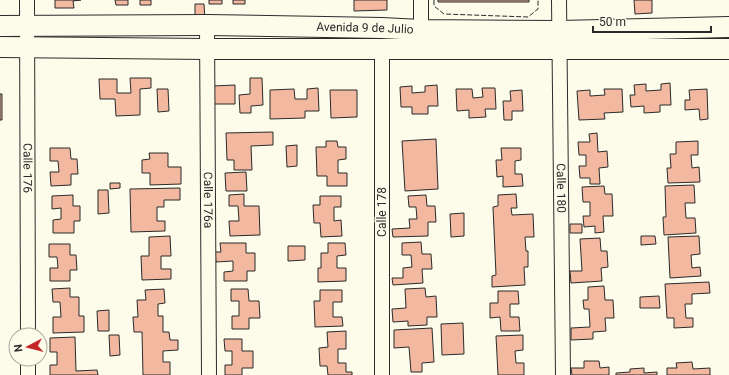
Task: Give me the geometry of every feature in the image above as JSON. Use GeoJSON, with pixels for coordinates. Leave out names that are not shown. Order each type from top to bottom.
{"type":"FeatureCollection","features":[{"type":"Feature","properties":{"kind":"main road","name":"Avenida 9 de Julio"},"geometry":{"type":"LineString","coordinates":[[0,26],[207,25],[382,28],[560,40],[729,49]]}},
{"type":"Feature","properties":{"kind":"main road","name":"Avenida 9 de Julio"},"geometry":{"type":"LineString","coordinates":[[0,47],[382,49],[560,40],[729,27]]}},
{"type":"Feature","properties":{"kind":"street","name":"Calle 176"},"geometry":{"type":"LineString","coordinates":[[27,0],[28,327]]}},
{"type":"Feature","properties":{"kind":"street"},"geometry":{"type":"LineString","coordinates":[[421,0],[422,30]]}},
{"type":"Feature","properties":{"kind":"street","name":"Calle 180"},"geometry":{"type":"LineString","coordinates":[[559,0],[563,375]]}},
{"type":"Feature","properties":{"kind":"street","name":"Calle 176a"},"geometry":{"type":"LineString","coordinates":[[207,25],[209,375]]}},
{"type":"Feature","properties":{"kind":"street","name":"Calle 178"},"geometry":{"type":"LineString","coordinates":[[382,49],[382,375]]}},
{"type":"Feature","properties":{"kind":"building"},"geometry":{"type":"Polygon","coordinates":[[[55,0],[81,0],[73,1],[74,8],[55,8],[55,0]]]}},
{"type":"Feature","properties":{"kind":"building"},"geometry":{"type":"Polygon","coordinates":[[[115,0],[128,0],[128,5],[116,5],[115,0]]]}},
{"type":"Feature","properties":{"kind":"building"},"geometry":{"type":"Polygon","coordinates":[[[140,0],[151,0],[151,5],[140,5],[140,0]]]}},
{"type":"Feature","properties":{"kind":"building"},"geometry":{"type":"Polygon","coordinates":[[[209,0],[222,0],[222,4],[209,4],[209,0]]]}},
{"type":"Feature","properties":{"kind":"building"},"geometry":{"type":"Polygon","coordinates":[[[233,0],[245,0],[245,4],[233,4],[233,0]]]}},
{"type":"Feature","properties":{"kind":"building"},"geometry":{"type":"Polygon","coordinates":[[[354,0],[387,0],[387,10],[354,11],[354,0]]]}},
{"type":"Feature","properties":{"kind":"building"},"geometry":{"type":"Polygon","coordinates":[[[438,0],[529,0],[529,2],[438,2],[438,0]]]}},
{"type":"Feature","properties":{"kind":"building"},"geometry":{"type":"Polygon","coordinates":[[[634,0],[652,0],[652,13],[635,14],[634,0]]]}},
{"type":"Feature","properties":{"kind":"building"},"geometry":{"type":"Polygon","coordinates":[[[195,4],[204,4],[205,21],[195,22],[195,4]]]}},
{"type":"Feature","properties":{"kind":"building"},"geometry":{"type":"Polygon","coordinates":[[[130,78],[151,78],[151,88],[140,89],[140,115],[116,116],[115,99],[100,99],[99,79],[117,79],[117,93],[131,93],[130,78]]]}},
{"type":"Feature","properties":{"kind":"building"},"geometry":{"type":"Polygon","coordinates":[[[250,78],[262,78],[263,105],[251,106],[251,113],[240,113],[239,95],[250,94],[250,78]]]}},
{"type":"Feature","properties":{"kind":"building"},"geometry":{"type":"Polygon","coordinates":[[[670,83],[671,105],[660,105],[660,112],[644,113],[644,106],[631,107],[630,95],[635,95],[634,85],[646,84],[646,91],[661,90],[661,84],[670,83]]]}},
{"type":"Feature","properties":{"kind":"building"},"geometry":{"type":"Polygon","coordinates":[[[235,85],[235,104],[213,104],[213,86],[235,85]]]}},
{"type":"Feature","properties":{"kind":"building"},"geometry":{"type":"Polygon","coordinates":[[[437,85],[438,106],[428,106],[428,114],[412,114],[412,107],[401,107],[400,87],[412,86],[412,93],[425,92],[425,86],[437,85]]]}},
{"type":"Feature","properties":{"kind":"building"},"geometry":{"type":"Polygon","coordinates":[[[318,88],[319,111],[305,111],[305,118],[270,119],[270,90],[294,89],[295,99],[307,99],[307,89],[318,88]]]}},
{"type":"Feature","properties":{"kind":"building"},"geometry":{"type":"Polygon","coordinates":[[[482,88],[495,88],[496,109],[485,109],[486,117],[469,118],[469,110],[457,111],[456,89],[472,89],[473,98],[483,97],[482,88]]]}},
{"type":"Feature","properties":{"kind":"building"},"geometry":{"type":"Polygon","coordinates":[[[157,89],[168,89],[169,111],[158,112],[157,89]]]}},
{"type":"Feature","properties":{"kind":"building"},"geometry":{"type":"Polygon","coordinates":[[[604,89],[622,89],[623,112],[604,113],[605,119],[579,120],[577,91],[590,90],[590,96],[605,95],[604,89]]]}},
{"type":"Feature","properties":{"kind":"building"},"geometry":{"type":"Polygon","coordinates":[[[707,89],[708,119],[700,120],[699,109],[685,110],[685,100],[690,100],[689,90],[707,89]]]}},
{"type":"Feature","properties":{"kind":"building"},"geometry":{"type":"Polygon","coordinates":[[[330,90],[357,90],[357,117],[331,118],[330,90]]]}},
{"type":"Feature","properties":{"kind":"building"},"geometry":{"type":"Polygon","coordinates":[[[522,90],[523,111],[512,111],[512,120],[504,120],[503,101],[511,101],[510,91],[522,90]]]}},
{"type":"Feature","properties":{"kind":"building"},"geometry":{"type":"Polygon","coordinates":[[[0,94],[2,94],[2,120],[0,120],[0,94]]]}},
{"type":"Feature","properties":{"kind":"building"},"geometry":{"type":"Polygon","coordinates":[[[273,132],[273,145],[251,146],[252,170],[234,170],[234,160],[227,160],[226,133],[273,132]]]}},
{"type":"Feature","properties":{"kind":"building"},"geometry":{"type":"Polygon","coordinates":[[[597,133],[598,152],[607,151],[608,167],[599,168],[600,184],[590,184],[590,178],[580,178],[579,166],[586,166],[586,155],[579,155],[578,142],[590,142],[589,134],[597,133]]]}},
{"type":"Feature","properties":{"kind":"building"},"geometry":{"type":"Polygon","coordinates":[[[436,139],[438,189],[405,191],[402,141],[436,139]]]}},
{"type":"Feature","properties":{"kind":"building"},"geometry":{"type":"Polygon","coordinates":[[[326,141],[337,141],[338,147],[346,147],[346,159],[338,160],[338,173],[347,173],[347,186],[327,186],[327,176],[317,176],[316,147],[326,147],[326,141]]]}},
{"type":"Feature","properties":{"kind":"building"},"geometry":{"type":"Polygon","coordinates":[[[698,141],[698,155],[691,155],[692,168],[699,167],[700,182],[668,183],[667,168],[671,168],[670,154],[676,154],[676,142],[698,141]]]}},
{"type":"Feature","properties":{"kind":"building"},"geometry":{"type":"Polygon","coordinates":[[[297,145],[297,166],[287,167],[286,146],[297,145]]]}},
{"type":"Feature","properties":{"kind":"building"},"geometry":{"type":"Polygon","coordinates":[[[50,148],[70,148],[71,159],[77,159],[78,174],[71,174],[71,185],[51,186],[50,172],[59,172],[58,161],[50,161],[50,148]]]}},
{"type":"Feature","properties":{"kind":"building"},"geometry":{"type":"Polygon","coordinates":[[[501,148],[521,148],[521,160],[515,161],[515,174],[522,174],[523,186],[503,187],[503,176],[497,177],[496,160],[502,160],[501,148]]]}},
{"type":"Feature","properties":{"kind":"building"},"geometry":{"type":"Polygon","coordinates":[[[149,153],[168,153],[168,167],[181,167],[181,184],[150,185],[150,173],[142,173],[142,160],[150,159],[149,153]]]}},
{"type":"Feature","properties":{"kind":"building"},"geometry":{"type":"Polygon","coordinates":[[[246,172],[247,191],[226,191],[225,173],[246,172]]]}},
{"type":"Feature","properties":{"kind":"building"},"geometry":{"type":"Polygon","coordinates":[[[110,183],[120,183],[120,188],[110,189],[110,183]]]}},
{"type":"Feature","properties":{"kind":"building"},"geometry":{"type":"Polygon","coordinates":[[[694,185],[695,203],[685,203],[686,218],[695,218],[696,233],[664,235],[663,217],[666,217],[665,186],[694,185]]]}},
{"type":"Feature","properties":{"kind":"building"},"geometry":{"type":"Polygon","coordinates":[[[604,186],[605,194],[612,194],[613,216],[603,216],[604,232],[595,233],[595,226],[584,227],[583,216],[590,216],[590,202],[583,202],[582,187],[604,186]]]}},
{"type":"Feature","properties":{"kind":"building"},"geometry":{"type":"Polygon","coordinates":[[[180,188],[180,200],[164,200],[164,207],[157,207],[157,221],[165,221],[165,231],[131,232],[130,189],[180,188]]]}},
{"type":"Feature","properties":{"kind":"building"},"geometry":{"type":"Polygon","coordinates":[[[98,190],[108,190],[109,213],[98,214],[98,190]]]}},
{"type":"Feature","properties":{"kind":"building"},"geometry":{"type":"Polygon","coordinates":[[[244,194],[244,206],[259,206],[260,235],[230,236],[229,221],[239,221],[238,206],[229,206],[229,195],[244,194]]]}},
{"type":"Feature","properties":{"kind":"building"},"geometry":{"type":"Polygon","coordinates":[[[516,194],[517,208],[511,208],[512,215],[533,214],[534,237],[525,237],[526,251],[528,251],[528,267],[524,267],[525,285],[492,287],[492,276],[496,275],[493,207],[498,206],[498,195],[516,194]]]}},
{"type":"Feature","properties":{"kind":"building"},"geometry":{"type":"Polygon","coordinates":[[[73,195],[73,206],[80,206],[80,221],[74,221],[74,233],[53,233],[53,220],[61,219],[61,208],[52,209],[52,196],[73,195]]]}},
{"type":"Feature","properties":{"kind":"building"},"geometry":{"type":"Polygon","coordinates":[[[426,195],[427,206],[435,206],[436,222],[428,222],[428,236],[393,237],[392,229],[410,228],[409,219],[417,219],[416,207],[409,207],[408,196],[426,195]]]}},
{"type":"Feature","properties":{"kind":"building"},"geometry":{"type":"Polygon","coordinates":[[[320,196],[341,196],[341,207],[334,207],[334,221],[341,220],[342,236],[321,237],[320,223],[314,223],[313,205],[320,205],[320,196]]]}},
{"type":"Feature","properties":{"kind":"building"},"geometry":{"type":"Polygon","coordinates":[[[464,213],[464,236],[451,237],[450,214],[464,213]]]}},
{"type":"Feature","properties":{"kind":"building"},"geometry":{"type":"Polygon","coordinates":[[[570,224],[582,224],[582,233],[570,233],[570,224]]]}},
{"type":"Feature","properties":{"kind":"building"},"geometry":{"type":"Polygon","coordinates":[[[170,236],[171,256],[161,256],[161,269],[171,269],[171,279],[142,280],[141,256],[149,256],[149,237],[170,236]]]}},
{"type":"Feature","properties":{"kind":"building"},"geometry":{"type":"Polygon","coordinates":[[[641,236],[655,236],[656,244],[641,245],[641,236]]]}},
{"type":"Feature","properties":{"kind":"building"},"geometry":{"type":"Polygon","coordinates":[[[699,236],[700,254],[691,255],[692,268],[700,267],[701,276],[670,278],[668,237],[699,236]]]}},
{"type":"Feature","properties":{"kind":"building"},"geometry":{"type":"Polygon","coordinates":[[[600,238],[601,251],[607,251],[608,267],[601,268],[602,281],[571,283],[570,271],[582,271],[580,239],[600,238]]]}},
{"type":"Feature","properties":{"kind":"building"},"geometry":{"type":"Polygon","coordinates":[[[421,242],[422,254],[431,254],[432,269],[422,269],[423,283],[393,285],[392,278],[403,278],[403,268],[412,267],[411,255],[402,255],[402,243],[421,242]]]}},
{"type":"Feature","properties":{"kind":"building"},"geometry":{"type":"Polygon","coordinates":[[[220,243],[246,243],[246,253],[255,253],[255,271],[247,271],[247,281],[224,281],[224,272],[233,271],[233,261],[216,262],[215,252],[221,252],[220,243]]]}},
{"type":"Feature","properties":{"kind":"building"},"geometry":{"type":"Polygon","coordinates":[[[328,243],[345,243],[346,255],[337,256],[337,268],[346,268],[346,281],[318,282],[318,268],[321,268],[321,253],[328,253],[328,243]]]}},
{"type":"Feature","properties":{"kind":"building"},"geometry":{"type":"Polygon","coordinates":[[[49,244],[70,244],[70,255],[76,255],[77,270],[70,270],[70,281],[50,281],[50,268],[58,268],[57,257],[49,257],[49,244]]]}},
{"type":"Feature","properties":{"kind":"building"},"geometry":{"type":"Polygon","coordinates":[[[288,246],[305,246],[305,260],[288,261],[288,246]]]}},
{"type":"Feature","properties":{"kind":"building"},"geometry":{"type":"Polygon","coordinates":[[[709,282],[710,293],[692,294],[692,304],[685,304],[686,318],[693,318],[693,327],[674,328],[674,318],[667,318],[665,284],[709,282]]]}},
{"type":"Feature","properties":{"kind":"building"},"geometry":{"type":"Polygon","coordinates":[[[604,286],[605,300],[613,300],[614,318],[605,318],[606,331],[593,332],[593,339],[571,340],[571,328],[590,327],[589,309],[584,309],[583,300],[588,300],[588,287],[604,286]]]}},
{"type":"Feature","properties":{"kind":"building"},"geometry":{"type":"Polygon","coordinates":[[[70,288],[70,297],[79,297],[79,316],[84,316],[84,332],[53,333],[53,317],[61,317],[60,302],[53,302],[52,289],[70,288]]]}},
{"type":"Feature","properties":{"kind":"building"},"geometry":{"type":"Polygon","coordinates":[[[425,288],[426,297],[436,296],[437,317],[427,317],[427,325],[408,326],[408,321],[393,322],[392,309],[406,308],[405,289],[425,288]]]}},
{"type":"Feature","properties":{"kind":"building"},"geometry":{"type":"Polygon","coordinates":[[[164,289],[165,303],[158,304],[158,316],[163,316],[163,332],[169,332],[170,340],[178,340],[178,350],[163,351],[163,362],[170,362],[170,375],[143,375],[142,332],[134,332],[133,317],[138,317],[137,300],[146,300],[145,290],[164,289]]]}},
{"type":"Feature","properties":{"kind":"building"},"geometry":{"type":"Polygon","coordinates":[[[231,289],[248,289],[249,301],[259,301],[260,318],[249,318],[249,329],[232,329],[232,316],[239,316],[239,301],[231,301],[231,289]]]}},
{"type":"Feature","properties":{"kind":"building"},"geometry":{"type":"Polygon","coordinates":[[[320,290],[342,290],[342,302],[333,302],[333,317],[342,317],[343,326],[315,327],[314,301],[320,301],[320,290]]]}},
{"type":"Feature","properties":{"kind":"building"},"geometry":{"type":"Polygon","coordinates":[[[498,291],[518,291],[519,304],[510,304],[510,317],[519,317],[520,331],[501,331],[500,317],[490,318],[490,303],[498,303],[498,291]]]}},
{"type":"Feature","properties":{"kind":"building"},"geometry":{"type":"Polygon","coordinates":[[[659,296],[660,308],[640,308],[640,297],[659,296]]]}},
{"type":"Feature","properties":{"kind":"building"},"geometry":{"type":"Polygon","coordinates":[[[109,310],[109,331],[98,331],[97,311],[109,310]]]}},
{"type":"Feature","properties":{"kind":"building"},"geometry":{"type":"Polygon","coordinates":[[[463,323],[464,354],[442,355],[441,324],[463,323]]]}},
{"type":"Feature","properties":{"kind":"building"},"geometry":{"type":"Polygon","coordinates":[[[432,328],[434,362],[422,363],[422,372],[411,372],[409,347],[394,348],[394,330],[432,328]]]}},
{"type":"Feature","properties":{"kind":"building"},"geometry":{"type":"Polygon","coordinates":[[[346,331],[346,349],[338,349],[338,363],[346,363],[346,372],[352,372],[352,375],[328,375],[327,366],[320,366],[319,348],[328,347],[327,332],[346,331]]]}},
{"type":"Feature","properties":{"kind":"building"},"geometry":{"type":"Polygon","coordinates":[[[109,335],[119,335],[120,355],[110,356],[109,335]]]}},
{"type":"Feature","properties":{"kind":"building"},"geometry":{"type":"Polygon","coordinates":[[[523,335],[523,350],[515,351],[516,363],[524,363],[524,375],[498,375],[496,336],[523,335]]]}},
{"type":"Feature","properties":{"kind":"building"},"geometry":{"type":"Polygon","coordinates":[[[75,337],[76,371],[97,370],[98,375],[50,375],[50,365],[57,365],[57,352],[50,352],[50,338],[75,337]]]}},
{"type":"Feature","properties":{"kind":"building"},"geometry":{"type":"Polygon","coordinates":[[[224,339],[242,339],[242,351],[253,351],[253,368],[242,368],[242,375],[225,375],[225,365],[232,365],[232,351],[225,351],[224,339]]]}},
{"type":"Feature","properties":{"kind":"building"},"geometry":{"type":"Polygon","coordinates":[[[584,361],[599,361],[600,368],[609,367],[609,375],[572,375],[571,368],[584,368],[584,361]]]}},
{"type":"Feature","properties":{"kind":"building"},"geometry":{"type":"Polygon","coordinates":[[[692,362],[693,369],[710,368],[710,375],[667,375],[667,368],[677,368],[676,363],[692,362]]]}},
{"type":"Feature","properties":{"kind":"building"},"geometry":{"type":"Polygon","coordinates":[[[644,368],[644,373],[657,372],[657,375],[616,375],[616,373],[630,372],[630,369],[644,368]]]}},
{"type":"Feature","properties":{"kind":"fence"},"geometry":{"type":"LineString","coordinates":[[434,0],[434,6],[444,14],[528,17],[538,9],[538,0]]}}]}
